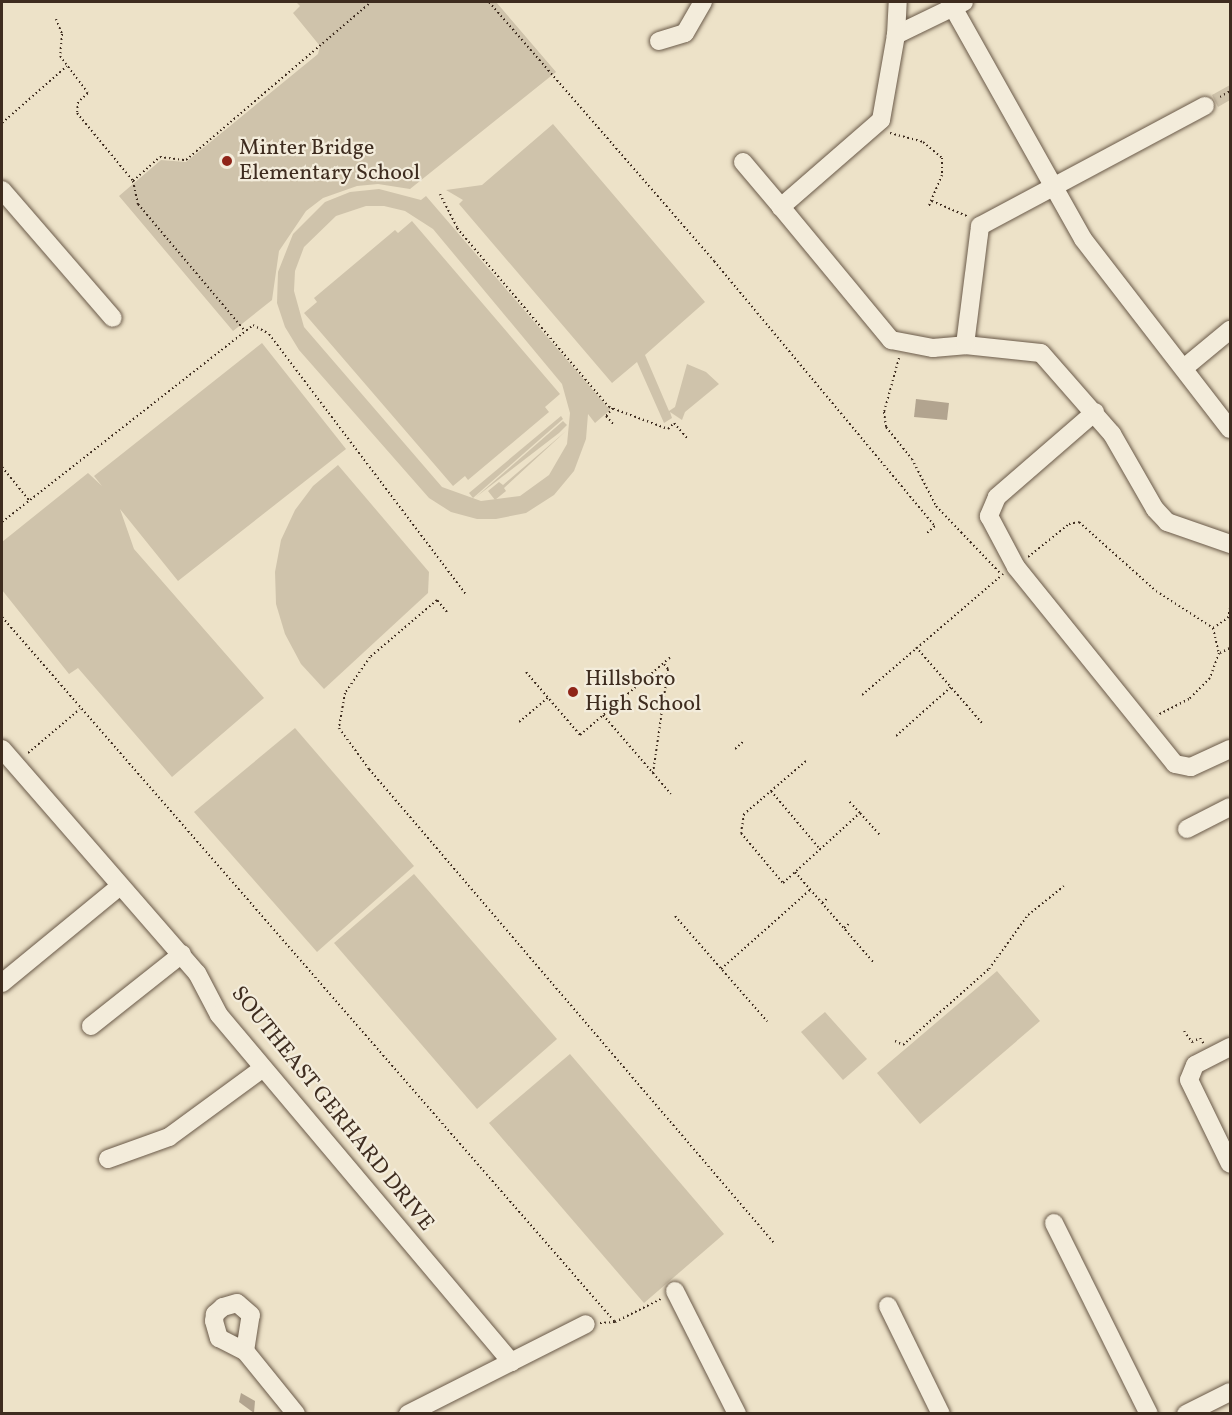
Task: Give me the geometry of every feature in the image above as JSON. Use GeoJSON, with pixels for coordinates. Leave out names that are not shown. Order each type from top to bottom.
{"type":"FeatureCollection","features":[{"type":"Feature","properties":{"kind":"street"},"geometry":{"type":"LineString","coordinates":[[659,41],[685,33],[703,2]]}},
{"type":"Feature","properties":{"kind":"street"},"geometry":{"type":"LineString","coordinates":[[781,207],[881,120],[896,35],[898,2]]}},
{"type":"Feature","properties":{"kind":"street"},"geometry":{"type":"LineString","coordinates":[[896,35],[956,3],[1053,189],[1083,239],[1230,429]]}},
{"type":"Feature","properties":{"kind":"street"},"geometry":{"type":"LineString","coordinates":[[965,345],[980,226],[1205,106]]}},
{"type":"Feature","properties":{"kind":"street"},"geometry":{"type":"LineString","coordinates":[[743,162],[891,340],[933,348],[965,345],[1041,354],[1095,412],[1167,522],[1230,544]]}},
{"type":"Feature","properties":{"kind":"street"},"geometry":{"type":"LineString","coordinates":[[2,190],[113,318]]}},
{"type":"Feature","properties":{"kind":"street"},"geometry":{"type":"LineString","coordinates":[[1184,368],[1230,330]]}},
{"type":"Feature","properties":{"kind":"street"},"geometry":{"type":"LineString","coordinates":[[1095,412],[990,506],[989,516],[1010,570],[1174,764],[1191,767],[1230,749]]}},
{"type":"Feature","properties":{"kind":"street","name":"SOUTHEAST GERHARD DRIVE"},"geometry":{"type":"LineString","coordinates":[[2,749],[182,954],[197,973],[219,1015],[262,1069],[511,1362]]}},
{"type":"Feature","properties":{"kind":"street"},"geometry":{"type":"LineString","coordinates":[[1187,829],[1230,807]]}},
{"type":"Feature","properties":{"kind":"street"},"geometry":{"type":"LineString","coordinates":[[2,983],[120,886]]}},
{"type":"Feature","properties":{"kind":"street"},"geometry":{"type":"LineString","coordinates":[[91,1026],[182,954]]}},
{"type":"Feature","properties":{"kind":"street"},"geometry":{"type":"LineString","coordinates":[[1230,1047],[1195,1065],[1189,1080],[1230,1164]]}},
{"type":"Feature","properties":{"kind":"street"},"geometry":{"type":"LineString","coordinates":[[108,1159],[169,1137],[262,1069]]}},
{"type":"Feature","properties":{"kind":"street"},"geometry":{"type":"LineString","coordinates":[[1054,1223],[1149,1413]]}},
{"type":"Feature","properties":{"kind":"street"},"geometry":{"type":"LineString","coordinates":[[675,1292],[737,1413]]}},
{"type":"Feature","properties":{"kind":"street"},"geometry":{"type":"LineString","coordinates":[[888,1306],[941,1413]]}},
{"type":"Feature","properties":{"kind":"street"},"geometry":{"type":"LineString","coordinates":[[408,1413],[586,1324]]}},
{"type":"Feature","properties":{"kind":"street"},"geometry":{"type":"LineString","coordinates":[[245,1351],[296,1413]]}},
{"type":"Feature","properties":{"kind":"street"},"geometry":{"type":"LineString","coordinates":[[1186,1413],[1230,1392]]}},
{"type":"Feature","properties":{"kind":"path"},"geometry":{"type":"LineString","coordinates":[[133,181],[160,157],[186,160],[371,2]]}},
{"type":"Feature","properties":{"kind":"path"},"geometry":{"type":"LineString","coordinates":[[489,2],[706,252],[935,526],[927,533]]}},
{"type":"Feature","properties":{"kind":"path"},"geometry":{"type":"LineString","coordinates":[[56,19],[62,34],[60,56],[88,93],[78,102],[77,113],[133,181],[138,204],[244,330]]}},
{"type":"Feature","properties":{"kind":"path"},"geometry":{"type":"LineString","coordinates":[[2,123],[68,66]]}},
{"type":"Feature","properties":{"kind":"path"},"geometry":{"type":"LineString","coordinates":[[874,126],[923,142],[942,158],[942,175],[929,206]]}},
{"type":"Feature","properties":{"kind":"path"},"geometry":{"type":"LineString","coordinates":[[440,194],[457,228],[613,408],[668,429],[674,423],[687,438]]}},
{"type":"Feature","properties":{"kind":"path"},"geometry":{"type":"LineString","coordinates":[[932,201],[955,208],[980,226]]}},
{"type":"Feature","properties":{"kind":"path"},"geometry":{"type":"LineString","coordinates":[[2,522],[253,325],[269,334],[467,596]]}},
{"type":"Feature","properties":{"kind":"path"},"geometry":{"type":"LineString","coordinates":[[900,343],[885,412],[886,427],[912,459],[936,506],[985,561],[1010,570]]}},
{"type":"Feature","properties":{"kind":"path"},"geometry":{"type":"LineString","coordinates":[[613,408],[606,416],[614,425]]}},
{"type":"Feature","properties":{"kind":"path"},"geometry":{"type":"LineString","coordinates":[[2,467],[29,500]]}},
{"type":"Feature","properties":{"kind":"path"},"geometry":{"type":"LineString","coordinates":[[862,695],[916,647],[1010,570],[1069,524],[1079,522],[1156,591],[1213,628],[1219,653],[1202,688],[1189,699],[1140,722]]}},
{"type":"Feature","properties":{"kind":"path"},"geometry":{"type":"LineString","coordinates":[[447,612],[437,600],[370,657],[345,693],[339,728],[369,769],[774,1242]]}},
{"type":"Feature","properties":{"kind":"path"},"geometry":{"type":"LineString","coordinates":[[1213,628],[1229,619],[1230,608]]}},
{"type":"Feature","properties":{"kind":"path"},"geometry":{"type":"LineString","coordinates":[[2,616],[80,709],[615,1322],[664,1297],[685,1309]]}},
{"type":"Feature","properties":{"kind":"path"},"geometry":{"type":"LineString","coordinates":[[916,647],[982,723]]}},
{"type":"Feature","properties":{"kind":"path"},"geometry":{"type":"LineString","coordinates":[[1219,653],[1230,648]]}},
{"type":"Feature","properties":{"kind":"path"},"geometry":{"type":"LineString","coordinates":[[526,672],[580,735],[672,656]]}},
{"type":"Feature","properties":{"kind":"path"},"geometry":{"type":"LineString","coordinates":[[653,773],[668,669],[664,663]]}},
{"type":"Feature","properties":{"kind":"path"},"geometry":{"type":"LineString","coordinates":[[896,736],[951,687]]}},
{"type":"Feature","properties":{"kind":"path"},"geometry":{"type":"LineString","coordinates":[[519,722],[548,698]]}},
{"type":"Feature","properties":{"kind":"path"},"geometry":{"type":"LineString","coordinates":[[15,764],[80,709]]}},
{"type":"Feature","properties":{"kind":"path"},"geometry":{"type":"LineString","coordinates":[[603,715],[671,794]]}},
{"type":"Feature","properties":{"kind":"path"},"geometry":{"type":"LineString","coordinates":[[735,749],[744,741]]}},
{"type":"Feature","properties":{"kind":"path"},"geometry":{"type":"LineString","coordinates":[[806,761],[744,814],[741,833],[783,883],[860,813]]}},
{"type":"Feature","properties":{"kind":"path"},"geometry":{"type":"LineString","coordinates":[[771,791],[820,849]]}},
{"type":"Feature","properties":{"kind":"path"},"geometry":{"type":"LineString","coordinates":[[849,801],[880,836]]}},
{"type":"Feature","properties":{"kind":"path"},"geometry":{"type":"LineString","coordinates":[[795,872],[874,963]]}},
{"type":"Feature","properties":{"kind":"path"},"geometry":{"type":"LineString","coordinates":[[895,1041],[903,1045],[989,969],[1028,915],[1064,886]]}},
{"type":"Feature","properties":{"kind":"path"},"geometry":{"type":"LineString","coordinates":[[721,969],[811,890]]}},
{"type":"Feature","properties":{"kind":"path"},"geometry":{"type":"LineString","coordinates":[[822,903],[828,898]]}},
{"type":"Feature","properties":{"kind":"path"},"geometry":{"type":"LineString","coordinates":[[675,916],[767,1021]]}},
{"type":"Feature","properties":{"kind":"path"},"geometry":{"type":"LineString","coordinates":[[844,928],[850,923]]}},
{"type":"Feature","properties":{"kind":"path"},"geometry":{"type":"LineString","coordinates":[[1184,1031],[1192,1042],[1200,1038],[1211,1056]]}},
{"type":"Feature","properties":{"kind":"shaded area"},"geometry":{"type":"Polygon","coordinates":[[[296,2],[496,2],[556,72],[410,189],[378,184],[357,186],[323,198],[306,211],[279,251],[272,300],[233,331],[119,196],[161,160],[186,162],[318,54],[320,46],[293,13],[300,6],[296,2]]]}},
{"type":"Feature","properties":{"kind":"shaded area"},"geometry":{"type":"Polygon","coordinates":[[[1230,85],[1230,100],[1218,107],[1212,95],[1230,85]]]}},
{"type":"Feature","properties":{"kind":"shaded area"},"geometry":{"type":"Polygon","coordinates":[[[553,124],[705,302],[645,355],[669,411],[675,407],[687,364],[706,372],[719,384],[685,412],[682,420],[670,412],[672,418],[664,423],[637,362],[612,383],[459,204],[463,200],[446,190],[482,185],[553,124]]]}},
{"type":"Feature","properties":{"kind":"shaded area"},"geometry":{"type":"Polygon","coordinates":[[[379,189],[421,200],[426,196],[610,410],[595,423],[588,414],[586,439],[574,471],[554,495],[526,513],[496,519],[477,519],[451,512],[429,498],[299,350],[285,327],[277,303],[278,272],[293,234],[325,202],[350,192],[379,189]],[[366,206],[336,216],[304,247],[295,271],[294,291],[304,327],[442,487],[481,501],[520,496],[549,475],[567,444],[570,413],[562,384],[433,229],[405,211],[384,206],[366,206]]]}},
{"type":"Feature","properties":{"kind":"shaded area"},"geometry":{"type":"Polygon","coordinates":[[[412,221],[560,394],[545,407],[549,412],[468,480],[465,476],[453,486],[304,313],[317,302],[314,298],[395,230],[398,233],[412,221]]]}},
{"type":"Feature","properties":{"kind":"shaded area"},"geometry":{"type":"Polygon","coordinates":[[[262,343],[346,449],[178,581],[120,509],[134,549],[264,698],[172,777],[78,668],[69,674],[2,590],[2,542],[88,473],[102,486],[94,476],[262,343]]]}},
{"type":"Feature","properties":{"kind":"shaded area"},"geometry":{"type":"Polygon","coordinates":[[[916,399],[949,403],[947,420],[914,417],[916,399]]]}},
{"type":"Feature","properties":{"kind":"shaded area"},"geometry":{"type":"Polygon","coordinates":[[[561,416],[563,419],[473,498],[469,493],[561,416]]]}},
{"type":"Feature","properties":{"kind":"shaded area"},"geometry":{"type":"Polygon","coordinates":[[[563,421],[567,425],[559,433],[476,497],[563,421]]]}},
{"type":"Feature","properties":{"kind":"shaded area"},"geometry":{"type":"Polygon","coordinates":[[[566,431],[504,488],[506,491],[495,500],[488,491],[499,482],[503,485],[566,431]]]}},
{"type":"Feature","properties":{"kind":"shaded area"},"geometry":{"type":"Polygon","coordinates":[[[338,465],[429,572],[428,593],[324,689],[301,664],[285,634],[276,604],[275,572],[281,540],[295,510],[313,486],[338,465]]]}},
{"type":"Feature","properties":{"kind":"shaded area"},"geometry":{"type":"Polygon","coordinates":[[[295,728],[414,866],[317,952],[194,812],[295,728]]]}},
{"type":"Feature","properties":{"kind":"shaded area"},"geometry":{"type":"Polygon","coordinates":[[[414,874],[557,1039],[477,1109],[334,943],[414,874]]]}},
{"type":"Feature","properties":{"kind":"shaded area"},"geometry":{"type":"Polygon","coordinates":[[[997,971],[1040,1021],[920,1124],[877,1073],[997,971]]]}},
{"type":"Feature","properties":{"kind":"shaded area"},"geometry":{"type":"Polygon","coordinates":[[[825,1012],[867,1059],[843,1080],[801,1032],[825,1012]]]}},
{"type":"Feature","properties":{"kind":"shaded area"},"geometry":{"type":"Polygon","coordinates":[[[570,1054],[724,1234],[644,1303],[489,1123],[570,1054]]]}},
{"type":"Feature","properties":{"kind":"shaded area"},"geometry":{"type":"Polygon","coordinates":[[[241,1393],[255,1401],[254,1413],[239,1402],[241,1393]]]}},
{"type":"Feature","properties":{"kind":"place","name":"Minter Bridge Elementary School"},"geometry":{"type":"Point","coordinates":[227,161]}},
{"type":"Feature","properties":{"kind":"place","name":"Hillsboro High School"},"geometry":{"type":"Point","coordinates":[573,692]}}]}
